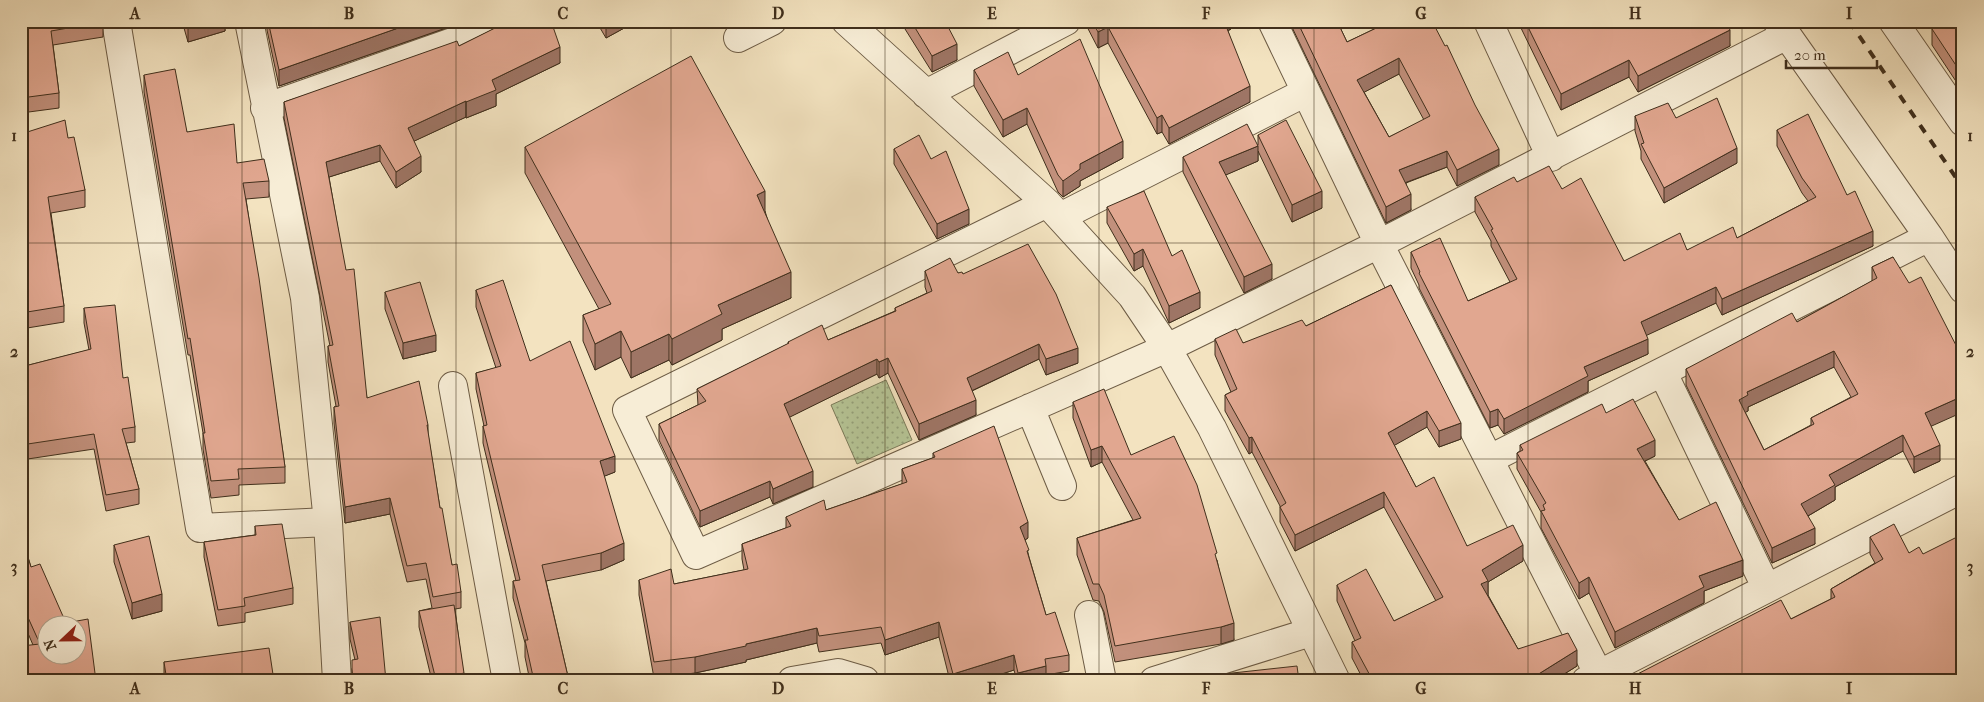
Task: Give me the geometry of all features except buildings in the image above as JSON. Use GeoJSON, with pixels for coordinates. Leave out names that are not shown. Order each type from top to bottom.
{"type":"FeatureCollection","features":[{"type":"Feature","properties":{"kind":"street"},"geometry":{"type":"LineString","coordinates":[[116,21],[200,528],[328,522]]}},
{"type":"Feature","properties":{"kind":"street"},"geometry":{"type":"LineString","coordinates":[[249,21],[305,298],[328,522],[337,681]]}},
{"type":"Feature","properties":{"kind":"street"},"geometry":{"type":"LineString","coordinates":[[266,108],[487,30],[484,21]]}},
{"type":"Feature","properties":{"kind":"street"},"geometry":{"type":"LineString","coordinates":[[738,38],[772,21]]}},
{"type":"Feature","properties":{"kind":"street"},"geometry":{"type":"LineString","coordinates":[[846,21],[1054,210],[1132,296],[1167,348],[1212,428],[1336,681]]}},
{"type":"Feature","properties":{"kind":"street"},"geometry":{"type":"LineString","coordinates":[[926,94],[1066,21]]}},
{"type":"Feature","properties":{"kind":"street"},"geometry":{"type":"LineString","coordinates":[[1272,21],[1379,244],[1490,459],[1595,679],[1766,587],[1963,488]]}},
{"type":"Feature","properties":{"kind":"street"},"geometry":{"type":"LineString","coordinates":[[1488,21],[1551,157]]}},
{"type":"Feature","properties":{"kind":"street"},"geometry":{"type":"LineString","coordinates":[[1893,21],[1963,122]]}},
{"type":"Feature","properties":{"kind":"street"},"geometry":{"type":"LineString","coordinates":[[1306,92],[627,410],[696,555],[1167,348],[1551,157],[1782,28],[1929,237],[1963,289]]}},
{"type":"Feature","properties":{"kind":"street"},"geometry":{"type":"LineString","coordinates":[[1490,459],[1929,237]]}},
{"type":"Feature","properties":{"kind":"street"},"geometry":{"type":"LineString","coordinates":[[1663,373],[1766,587]]}},
{"type":"Feature","properties":{"kind":"street"},"geometry":{"type":"LineString","coordinates":[[453,386],[507,681]]}},
{"type":"Feature","properties":{"kind":"street"},"geometry":{"type":"LineString","coordinates":[[1030,408],[1062,486]]}},
{"type":"Feature","properties":{"kind":"street"},"geometry":{"type":"LineString","coordinates":[[1089,616],[1102,681]]}},
{"type":"Feature","properties":{"kind":"street"},"geometry":{"type":"LineString","coordinates":[[1154,681],[1311,632]]}},
{"type":"Feature","properties":{"kind":"street"},"geometry":{"type":"LineString","coordinates":[[792,681],[838,673],[865,681]]}},
{"type":"Feature","properties":{"kind":"green space"},"geometry":{"type":"Polygon","coordinates":[[[886,380],[912,440],[857,464],[831,405],[886,380]]]}},
{"type":"Feature","properties":{"kind":"railway"},"geometry":{"type":"LineString","coordinates":[[1849,21],[1963,188]]}}]}
